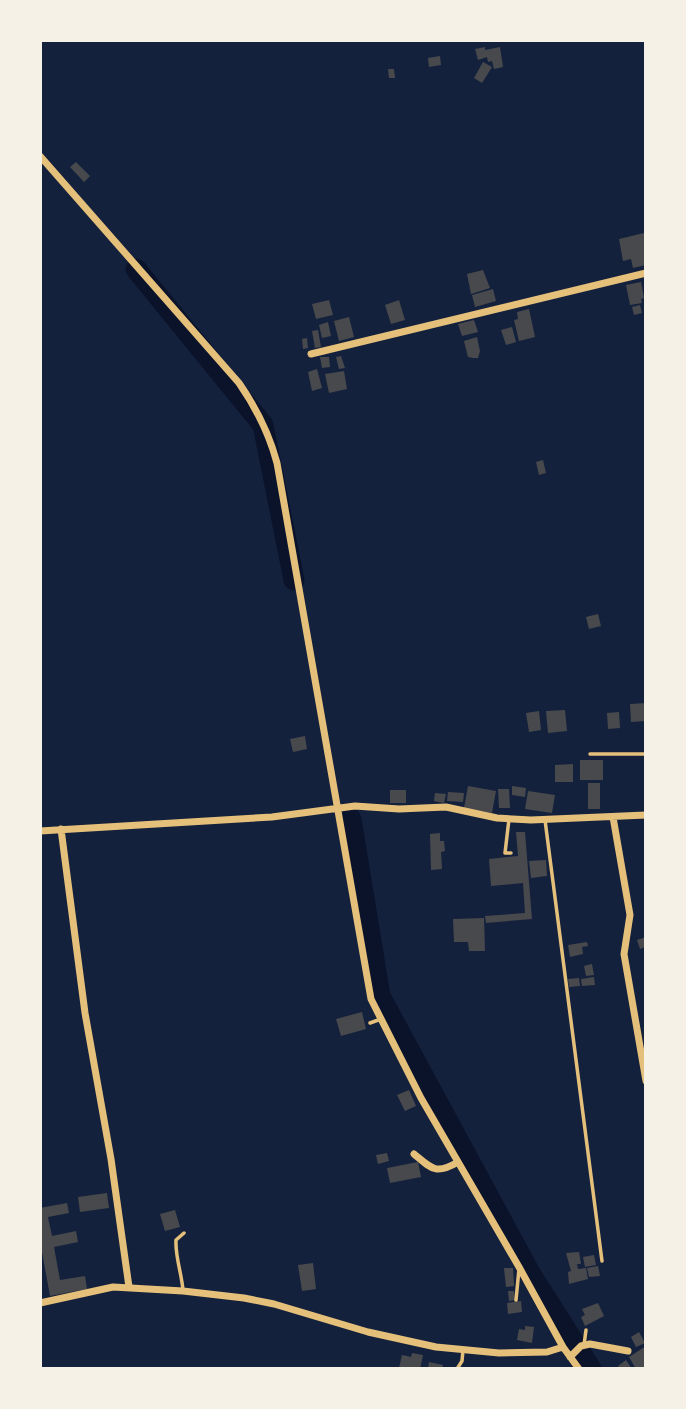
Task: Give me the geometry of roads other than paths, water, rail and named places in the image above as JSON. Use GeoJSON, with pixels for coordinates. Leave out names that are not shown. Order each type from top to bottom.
{"type":"FeatureCollection","features":[{"type":"Feature","properties":{"kind":"street"},"geometry":{"type":"LineString","coordinates":[[40,156],[239,383],[257,409],[269,436],[277,463],[367,984],[381,1019],[421,1098],[563,1348],[572,1355],[579,1369]]}},
{"type":"Feature","properties":{"kind":"street"},"geometry":{"type":"LineString","coordinates":[[311,354],[646,273]]}},
{"type":"Feature","properties":{"kind":"street"},"geometry":{"type":"LineString","coordinates":[[40,831],[272,817],[355,806],[399,809],[437,806],[509,819],[646,815]]}},
{"type":"Feature","properties":{"kind":"street"},"geometry":{"type":"LineString","coordinates":[[613,817],[630,915],[624,954],[646,1081]]}},
{"type":"Feature","properties":{"kind":"street"},"geometry":{"type":"LineString","coordinates":[[61,829],[85,1013],[111,1159],[129,1287]]}},
{"type":"Feature","properties":{"kind":"street"},"geometry":{"type":"LineString","coordinates":[[414,1154],[431,1168],[438,1170],[447,1169],[458,1162]]}},
{"type":"Feature","properties":{"kind":"street"},"geometry":{"type":"LineString","coordinates":[[40,1303],[96,1290],[129,1287],[183,1291],[254,1300],[408,1342],[463,1350],[528,1353],[563,1348]]}},
{"type":"Feature","properties":{"kind":"street"},"geometry":{"type":"LineString","coordinates":[[572,1355],[583,1346],[628,1351]]}},
{"type":"Feature","properties":{"kind":"lane"},"geometry":{"type":"LineString","coordinates":[[590,754],[646,754]]}},
{"type":"Feature","properties":{"kind":"lane"},"geometry":{"type":"LineString","coordinates":[[509,819],[505,853],[511,853]]}},
{"type":"Feature","properties":{"kind":"lane"},"geometry":{"type":"LineString","coordinates":[[545,820],[602,1261]]}},
{"type":"Feature","properties":{"kind":"lane"},"geometry":{"type":"LineString","coordinates":[[370,1023],[381,1019]]}},
{"type":"Feature","properties":{"kind":"lane"},"geometry":{"type":"LineString","coordinates":[[183,1291],[176,1240],[184,1233]]}},
{"type":"Feature","properties":{"kind":"lane"},"geometry":{"type":"LineString","coordinates":[[516,1300],[519,1268]]}},
{"type":"Feature","properties":{"kind":"lane"},"geometry":{"type":"LineString","coordinates":[[583,1346],[586,1330]]}},
{"type":"Feature","properties":{"kind":"lane"},"geometry":{"type":"LineString","coordinates":[[457,1369],[462,1361],[463,1350]]}},
{"type":"Feature","properties":{"kind":"waterway"},"geometry":{"type":"LineString","coordinates":[[136,269],[263,425],[294,580]]}},
{"type":"Feature","properties":{"kind":"waterway"},"geometry":{"type":"LineString","coordinates":[[351,819],[380,996],[530,1273],[591,1369]]}}]}
